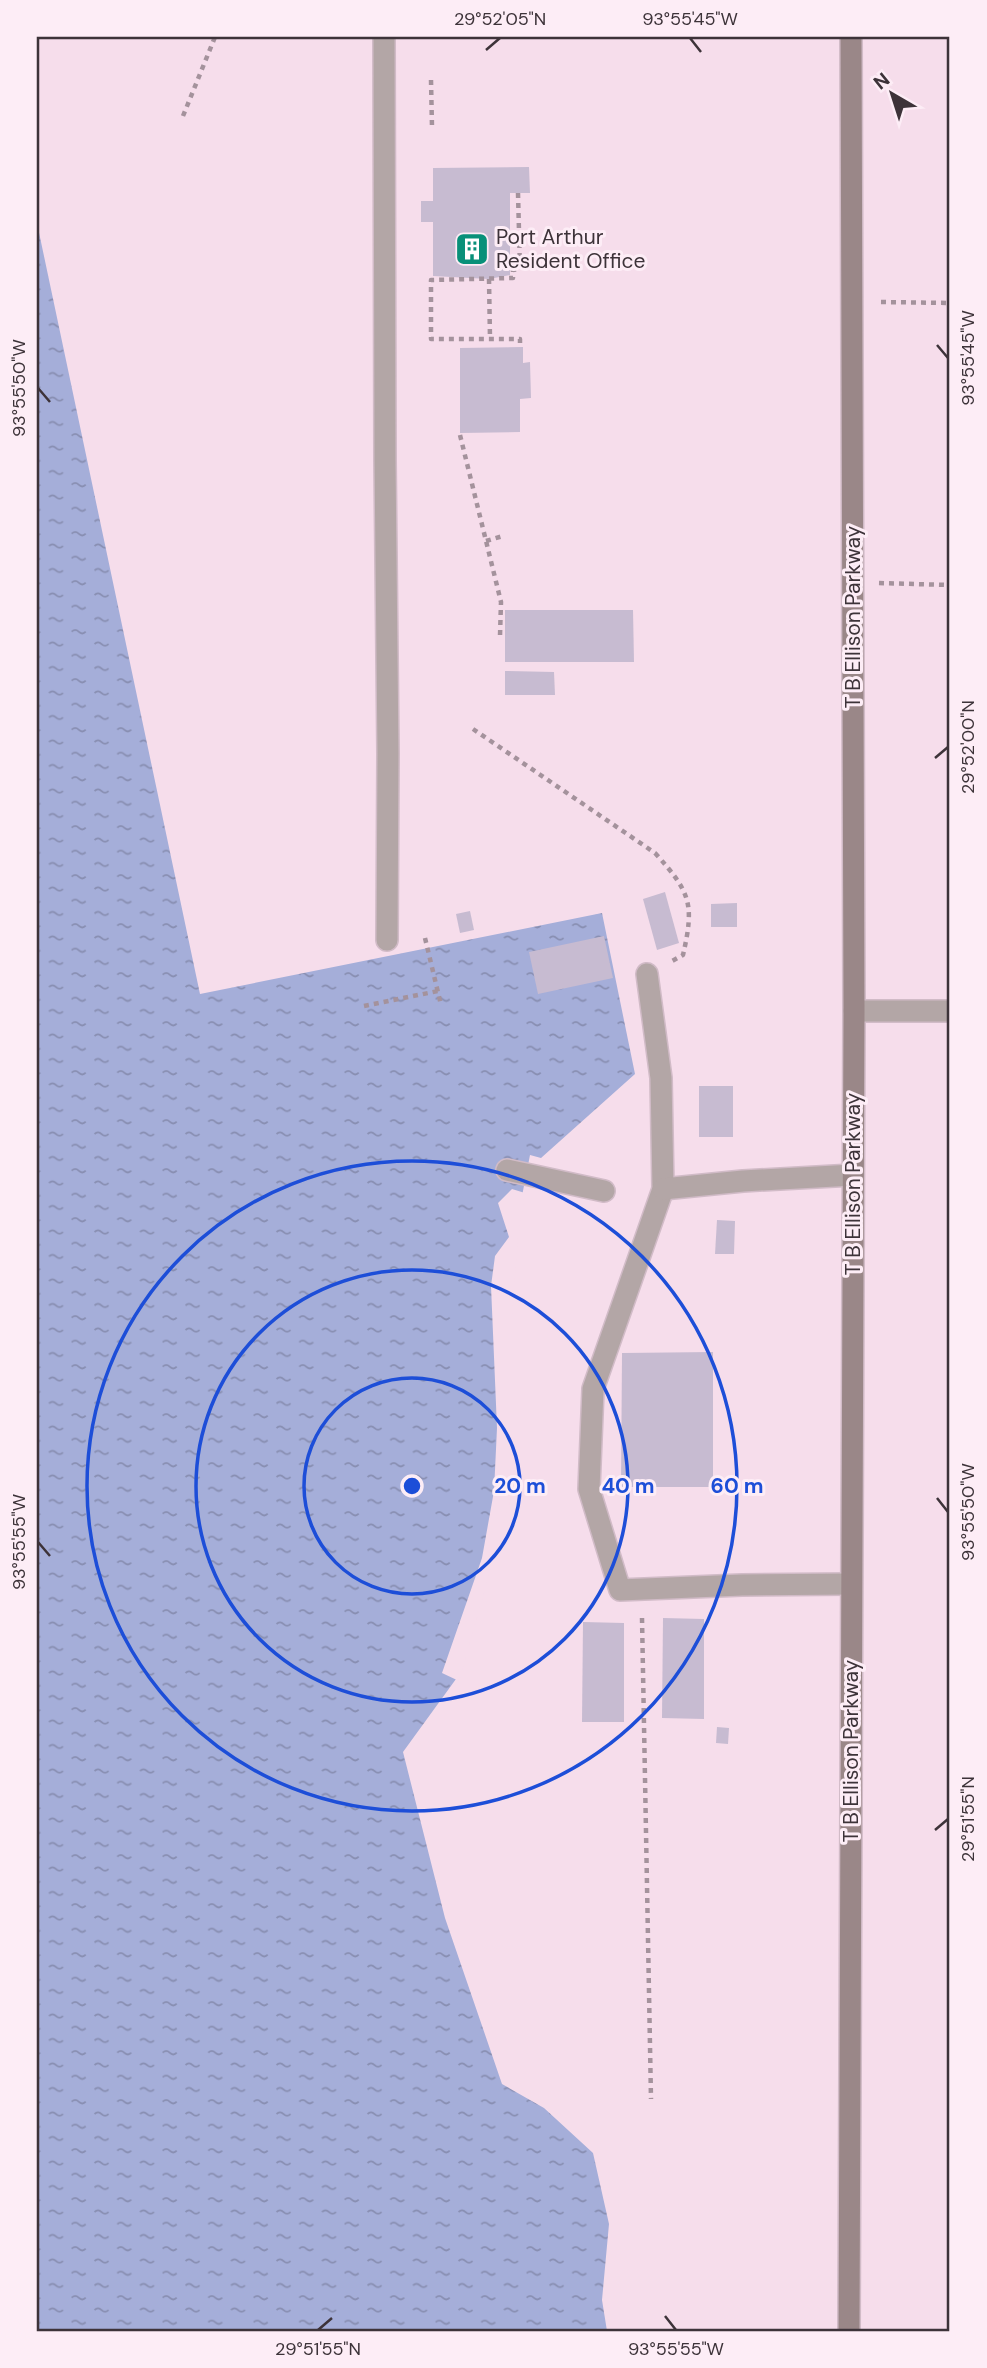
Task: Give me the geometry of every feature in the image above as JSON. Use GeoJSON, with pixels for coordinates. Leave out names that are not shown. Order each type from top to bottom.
{"type":"FeatureCollection","features":[{"type":"Feature","properties":{"kind":"street","name":"T B Ellison Parkway"},"geometry":{"type":"LineString","coordinates":[[849,2331],[854,1011],[850,37]]}},
{"type":"Feature","properties":{"kind":"lane"},"geometry":{"type":"LineString","coordinates":[[384,37],[387,940]]}},
{"type":"Feature","properties":{"kind":"lane"},"geometry":{"type":"LineString","coordinates":[[647,974],[661,1078],[663,1189],[593,1389],[589,1489],[620,1590],[851,1584]]}},
{"type":"Feature","properties":{"kind":"lane"},"geometry":{"type":"LineString","coordinates":[[854,1011],[950,1011]]}},
{"type":"Feature","properties":{"kind":"lane"},"geometry":{"type":"LineString","coordinates":[[507,1170],[604,1191]]}},
{"type":"Feature","properties":{"kind":"lane"},"geometry":{"type":"LineString","coordinates":[[663,1189],[853,1175]]}},
{"type":"Feature","properties":{"kind":"path"},"geometry":{"type":"LineString","coordinates":[[183,116],[215,37]]}},
{"type":"Feature","properties":{"kind":"path"},"geometry":{"type":"LineString","coordinates":[[431,80],[432,127]]}},
{"type":"Feature","properties":{"kind":"path"},"geometry":{"type":"LineString","coordinates":[[518,192],[520,269],[513,270],[513,278],[431,280],[431,339],[520,338],[520,347]]}},
{"type":"Feature","properties":{"kind":"path"},"geometry":{"type":"LineString","coordinates":[[489,279],[490,339]]}},
{"type":"Feature","properties":{"kind":"path"},"geometry":{"type":"LineString","coordinates":[[852,302],[950,303]]}},
{"type":"Feature","properties":{"kind":"path"},"geometry":{"type":"LineString","coordinates":[[460,435],[500,602],[500,636]]}},
{"type":"Feature","properties":{"kind":"path"},"geometry":{"type":"LineString","coordinates":[[486,541],[503,536]]}},
{"type":"Feature","properties":{"kind":"path"},"geometry":{"type":"LineString","coordinates":[[853,583],[950,585]]}},
{"type":"Feature","properties":{"kind":"path"},"geometry":{"type":"LineString","coordinates":[[473,729],[655,853],[679,880],[689,906],[683,955],[647,974]]}},
{"type":"Feature","properties":{"kind":"path"},"geometry":{"type":"LineString","coordinates":[[425,938],[441,1005]]}},
{"type":"Feature","properties":{"kind":"path"},"geometry":{"type":"LineString","coordinates":[[364,1006],[438,992]]}},
{"type":"Feature","properties":{"kind":"path"},"geometry":{"type":"LineString","coordinates":[[641,1590],[650,2099]]}},
{"type":"Feature","properties":{"kind":"water"},"geometry":{"type":"Polygon","coordinates":[[[37,223],[200,994],[602,913],[635,1074],[541,1158],[530,1155],[514,1237],[508,1317],[509,1494],[456,1679],[403,1752],[445,1918],[502,2084],[544,2108],[593,2153],[609,2224],[602,2300],[607,2331],[37,2331],[37,223]]]}},
{"type":"Feature","properties":{"kind":"pier"},"geometry":{"type":"Polygon","coordinates":[[[512,1189],[525,1193],[518,1237],[512,1317],[512,1494],[459,1681],[442,1673],[482,1558],[494,1491],[497,1428],[491,1286],[495,1256],[509,1237],[498,1203],[512,1189]]]}},
{"type":"Feature","properties":{"kind":"building","name":"Port Arthur Resident Office"},"geometry":{"type":"Polygon","coordinates":[[[529,167],[530,193],[510,193],[510,275],[489,279],[433,276],[433,222],[421,222],[421,201],[433,201],[433,168],[529,167]]]}},
{"type":"Feature","properties":{"kind":"building"},"geometry":{"type":"Polygon","coordinates":[[[523,347],[523,363],[530,362],[531,398],[520,399],[520,432],[460,433],[460,348],[523,347]]]}},
{"type":"Feature","properties":{"kind":"building"},"geometry":{"type":"Polygon","coordinates":[[[505,610],[633,610],[634,662],[505,662],[505,610]]]}},
{"type":"Feature","properties":{"kind":"building"},"geometry":{"type":"Polygon","coordinates":[[[505,671],[554,672],[555,695],[505,695],[505,671]]]}},
{"type":"Feature","properties":{"kind":"building"},"geometry":{"type":"Polygon","coordinates":[[[665,892],[679,943],[657,950],[643,899],[665,892]]]}},
{"type":"Feature","properties":{"kind":"building"},"geometry":{"type":"Polygon","coordinates":[[[737,903],[737,927],[711,927],[711,904],[737,903]]]}},
{"type":"Feature","properties":{"kind":"building"},"geometry":{"type":"Polygon","coordinates":[[[470,911],[474,930],[460,933],[456,914],[470,911]]]}},
{"type":"Feature","properties":{"kind":"building"},"geometry":{"type":"Polygon","coordinates":[[[604,936],[613,978],[538,994],[529,952],[604,936]]]}},
{"type":"Feature","properties":{"kind":"building"},"geometry":{"type":"Polygon","coordinates":[[[699,1086],[733,1086],[733,1137],[699,1137],[699,1086]]]}},
{"type":"Feature","properties":{"kind":"building"},"geometry":{"type":"Polygon","coordinates":[[[717,1220],[735,1221],[734,1254],[715,1254],[717,1220]]]}},
{"type":"Feature","properties":{"kind":"building"},"geometry":{"type":"Polygon","coordinates":[[[713,1352],[713,1487],[621,1487],[622,1353],[713,1352]]]}},
{"type":"Feature","properties":{"kind":"building"},"geometry":{"type":"Polygon","coordinates":[[[663,1618],[704,1619],[704,1719],[662,1718],[663,1618]]]}},
{"type":"Feature","properties":{"kind":"building"},"geometry":{"type":"Polygon","coordinates":[[[583,1622],[624,1623],[624,1722],[582,1722],[583,1622]]]}},
{"type":"Feature","properties":{"kind":"building"},"geometry":{"type":"Polygon","coordinates":[[[717,1727],[729,1728],[728,1744],[716,1743],[717,1727]]]}},
{"type":"Feature","properties":{"kind":"place","name":"Port Arthur Resident Office"},"geometry":{"type":"Point","coordinates":[472,249]}}]}
